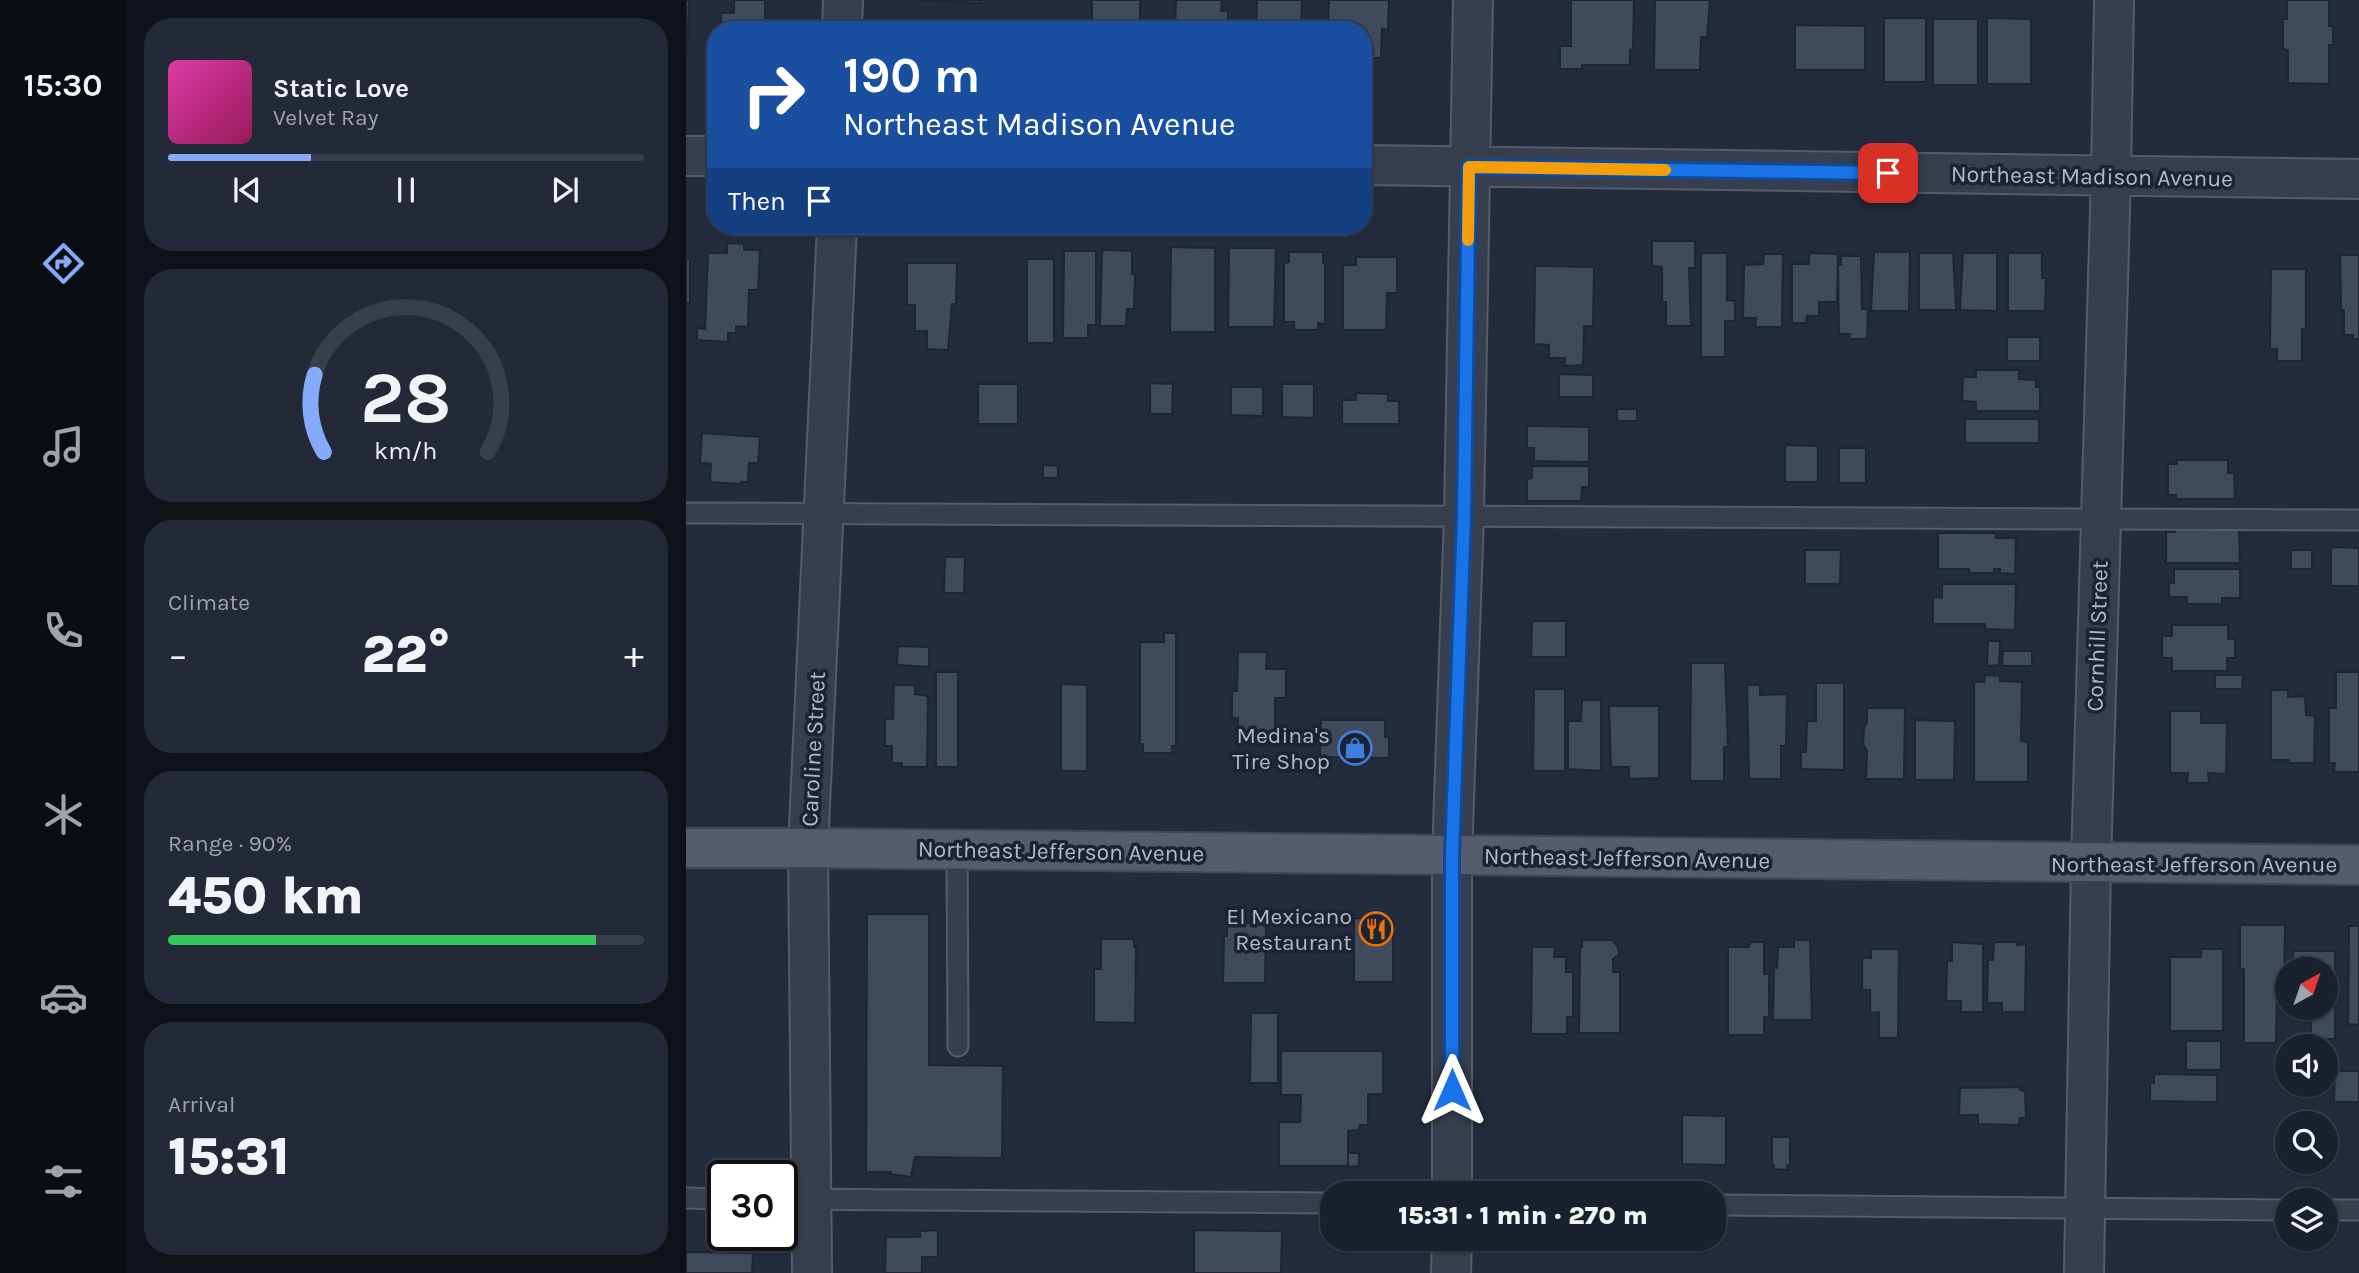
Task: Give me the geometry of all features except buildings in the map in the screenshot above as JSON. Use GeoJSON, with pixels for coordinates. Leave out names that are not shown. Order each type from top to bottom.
{"type":"FeatureCollection","features":[{"type":"Feature","properties":{"kind":"main road","name":"Northeast Jefferson Avenue"},"geometry":{"type":"LineString","coordinates":[[686,848],[2359,865]]}},
{"type":"Feature","properties":{"kind":"street"},"geometry":{"type":"LineString","coordinates":[[842,21],[843,0]]}},
{"type":"Feature","properties":{"kind":"street"},"geometry":{"type":"LineString","coordinates":[[1452,1181],[1452,856],[1464,515],[1473,0]]}},
{"type":"Feature","properties":{"kind":"street","name":"Cornhill Street"},"geometry":{"type":"LineString","coordinates":[[2084,1273],[2091,863],[2114,0]]}},
{"type":"Feature","properties":{"kind":"street"},"geometry":{"type":"LineString","coordinates":[[686,156],[707,156]]}},
{"type":"Feature","properties":{"kind":"street","name":"Northeast Madison Avenue"},"geometry":{"type":"LineString","coordinates":[[1372,165],[2359,179]]}},
{"type":"Feature","properties":{"kind":"street","name":"Caroline Street"},"geometry":{"type":"LineString","coordinates":[[798,1167],[808,848],[837,235]]}},
{"type":"Feature","properties":{"kind":"street","name":"Caroline Street"},"geometry":{"type":"LineString","coordinates":[[798,1204],[812,1273]]}},
{"type":"Feature","properties":{"kind":"street"},"geometry":{"type":"LineString","coordinates":[[1451,1273],[1452,1251]]}},
{"type":"Feature","properties":{"kind":"lane"},"geometry":{"type":"LineString","coordinates":[[686,513],[2359,520]]}},
{"type":"Feature","properties":{"kind":"lane"},"geometry":{"type":"LineString","coordinates":[[957,850],[958,1046]]}},
{"type":"Feature","properties":{"kind":"lane"},"geometry":{"type":"LineString","coordinates":[[686,1198],[707,1199]]}},
{"type":"Feature","properties":{"kind":"lane"},"geometry":{"type":"LineString","coordinates":[[798,1199],[1320,1203]]}},
{"type":"Feature","properties":{"kind":"lane"},"geometry":{"type":"LineString","coordinates":[[1726,1205],[2275,1210]]}},
{"type":"Feature","properties":{"kind":"lane"},"geometry":{"type":"LineString","coordinates":[[2338,1210],[2359,1210]]}},
{"type":"Feature","properties":{"kind":"slow traffic"},"geometry":{"type":"LineString","coordinates":[[1468,240],[1469,167],[1665,170]]}},
{"type":"Feature","properties":{"kind":"place","name":"Medina's Tire Shop"},"geometry":{"type":"Point","coordinates":[1355,748]}},
{"type":"Feature","properties":{"kind":"place","name":"El Mexicano Restaurant"},"geometry":{"type":"Point","coordinates":[1376,929]}},
{"type":"Feature","properties":{"kind":"route"},"geometry":{"type":"LineString","coordinates":[[1452,1090],[1452,856],[1464,515],[1469,167],[1888,173]]}}]}
